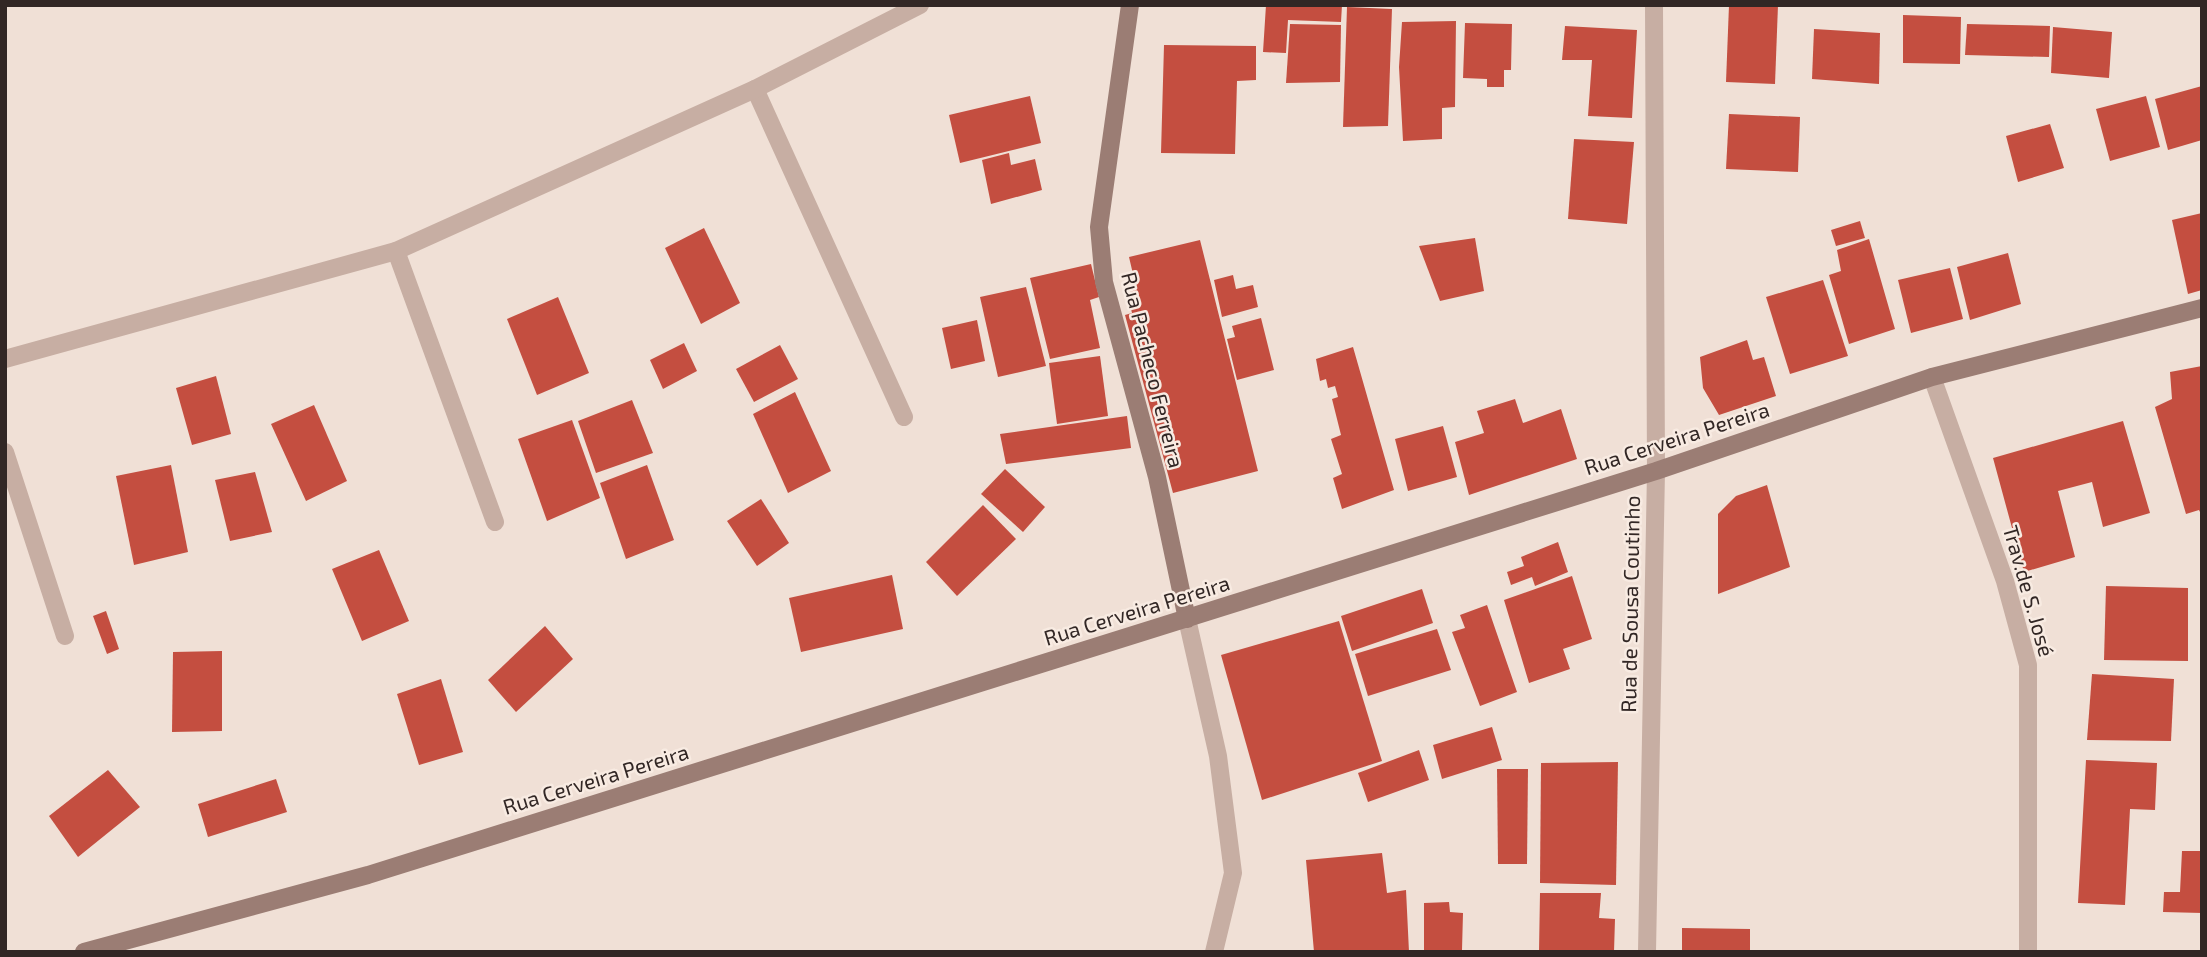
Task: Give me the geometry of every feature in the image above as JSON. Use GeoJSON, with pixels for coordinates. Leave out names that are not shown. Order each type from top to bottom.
{"type":"FeatureCollection","features":[{"type":"Feature","properties":{"kind":"main road","name":"Rua Pacheco Ferreira"},"geometry":{"type":"LineString","coordinates":[[1130,5],[1099,227],[1104,282],[1157,477],[1187,619]]}},
{"type":"Feature","properties":{"kind":"main road","name":"Rua Cerveira Pereira"},"geometry":{"type":"LineString","coordinates":[[84,952],[368,875],[1656,471],[1932,377],[2202,308]]}},
{"type":"Feature","properties":{"kind":"street"},"geometry":{"type":"LineString","coordinates":[[5,359],[396,251],[755,89],[920,5]]}},
{"type":"Feature","properties":{"kind":"street","name":"Rua de Sousa Coutinho"},"geometry":{"type":"LineString","coordinates":[[1647,952],[1656,471],[1654,5]]}},
{"type":"Feature","properties":{"kind":"street"},"geometry":{"type":"LineString","coordinates":[[755,89],[904,417]]}},
{"type":"Feature","properties":{"kind":"street"},"geometry":{"type":"LineString","coordinates":[[396,251],[495,522]]}},
{"type":"Feature","properties":{"kind":"street","name":"Trav.de S. José"},"geometry":{"type":"LineString","coordinates":[[1932,377],[2005,581],[2028,665],[2028,952]]}},
{"type":"Feature","properties":{"kind":"street"},"geometry":{"type":"LineString","coordinates":[[5,452],[65,636]]}},
{"type":"Feature","properties":{"kind":"street"},"geometry":{"type":"LineString","coordinates":[[1187,619],[1218,756],[1233,873],[1214,952]]}},
{"type":"Feature","properties":{"kind":"building"},"geometry":{"type":"Polygon","coordinates":[[[1266,5],[1342,5],[1341,22],[1288,20],[1286,53],[1263,52],[1266,5]]]}},
{"type":"Feature","properties":{"kind":"building"},"geometry":{"type":"Polygon","coordinates":[[[1729,5],[1778,5],[1775,84],[1726,82],[1729,5]]]}},
{"type":"Feature","properties":{"kind":"building"},"geometry":{"type":"Polygon","coordinates":[[[1347,7],[1392,9],[1388,126],[1343,127],[1347,7]]]}},
{"type":"Feature","properties":{"kind":"building"},"geometry":{"type":"Polygon","coordinates":[[[1903,15],[1961,17],[1960,64],[1903,63],[1903,15]]]}},
{"type":"Feature","properties":{"kind":"building"},"geometry":{"type":"Polygon","coordinates":[[[1456,21],[1455,107],[1442,108],[1442,139],[1403,141],[1399,67],[1402,22],[1456,21]]]}},
{"type":"Feature","properties":{"kind":"building"},"geometry":{"type":"Polygon","coordinates":[[[1465,23],[1512,24],[1511,70],[1504,70],[1504,87],[1487,87],[1487,79],[1463,78],[1465,23]]]}},
{"type":"Feature","properties":{"kind":"building"},"geometry":{"type":"Polygon","coordinates":[[[1290,24],[1341,25],[1340,82],[1286,83],[1290,24]]]}},
{"type":"Feature","properties":{"kind":"building"},"geometry":{"type":"Polygon","coordinates":[[[1967,24],[2050,26],[2049,57],[1965,55],[1967,24]]]}},
{"type":"Feature","properties":{"kind":"building"},"geometry":{"type":"Polygon","coordinates":[[[1565,26],[1637,30],[1632,118],[1588,116],[1592,60],[1562,60],[1565,26]]]}},
{"type":"Feature","properties":{"kind":"building"},"geometry":{"type":"Polygon","coordinates":[[[2053,27],[2112,32],[2109,78],[2051,73],[2053,27]]]}},
{"type":"Feature","properties":{"kind":"building"},"geometry":{"type":"Polygon","coordinates":[[[1814,29],[1880,33],[1879,84],[1812,79],[1814,29]]]}},
{"type":"Feature","properties":{"kind":"building"},"geometry":{"type":"Polygon","coordinates":[[[1164,45],[1256,46],[1256,80],[1237,81],[1235,154],[1161,153],[1164,45]]]}},
{"type":"Feature","properties":{"kind":"building"},"geometry":{"type":"Polygon","coordinates":[[[2202,86],[2202,140],[2168,150],[2155,99],[2202,86]]]}},
{"type":"Feature","properties":{"kind":"building"},"geometry":{"type":"Polygon","coordinates":[[[1030,96],[1041,143],[960,163],[949,115],[1030,96]]]}},
{"type":"Feature","properties":{"kind":"building"},"geometry":{"type":"Polygon","coordinates":[[[2146,96],[2160,147],[2110,161],[2096,109],[2146,96]]]}},
{"type":"Feature","properties":{"kind":"building"},"geometry":{"type":"Polygon","coordinates":[[[1729,114],[1800,117],[1798,172],[1726,169],[1729,114]]]}},
{"type":"Feature","properties":{"kind":"building"},"geometry":{"type":"Polygon","coordinates":[[[2050,124],[2064,168],[2018,182],[2006,136],[2050,124]]]}},
{"type":"Feature","properties":{"kind":"building"},"geometry":{"type":"Polygon","coordinates":[[[1574,139],[1634,142],[1627,224],[1568,219],[1574,139]]]}},
{"type":"Feature","properties":{"kind":"building"},"geometry":{"type":"Polygon","coordinates":[[[1009,153],[1011,165],[1035,159],[1042,190],[991,204],[982,160],[1009,153]]]}},
{"type":"Feature","properties":{"kind":"building"},"geometry":{"type":"Polygon","coordinates":[[[2202,213],[2202,290],[2188,294],[2172,220],[2202,213]]]}},
{"type":"Feature","properties":{"kind":"building"},"geometry":{"type":"Polygon","coordinates":[[[1860,221],[1865,238],[1836,246],[1831,230],[1860,221]]]}},
{"type":"Feature","properties":{"kind":"building"},"geometry":{"type":"Polygon","coordinates":[[[704,228],[740,303],[701,324],[665,248],[704,228]]]}},
{"type":"Feature","properties":{"kind":"building"},"geometry":{"type":"Polygon","coordinates":[[[1475,238],[1484,291],[1440,301],[1419,246],[1475,238]]]}},
{"type":"Feature","properties":{"kind":"building"},"geometry":{"type":"Polygon","coordinates":[[[1869,239],[1895,329],[1849,344],[1829,275],[1841,271],[1837,250],[1869,239]]]}},
{"type":"Feature","properties":{"kind":"building"},"geometry":{"type":"Polygon","coordinates":[[[1200,240],[1258,471],[1173,493],[1125,315],[1132,313],[1126,289],[1136,287],[1129,257],[1200,240]]]}},
{"type":"Feature","properties":{"kind":"building"},"geometry":{"type":"Polygon","coordinates":[[[2008,253],[2021,304],[1970,320],[1957,267],[2008,253]]]}},
{"type":"Feature","properties":{"kind":"building"},"geometry":{"type":"Polygon","coordinates":[[[1091,264],[1099,297],[1090,300],[1100,348],[1050,359],[1030,278],[1091,264]]]}},
{"type":"Feature","properties":{"kind":"building"},"geometry":{"type":"Polygon","coordinates":[[[1950,268],[1963,319],[1911,333],[1898,280],[1950,268]]]}},
{"type":"Feature","properties":{"kind":"building"},"geometry":{"type":"Polygon","coordinates":[[[1233,275],[1236,289],[1253,285],[1258,307],[1222,317],[1214,280],[1233,275]]]}},
{"type":"Feature","properties":{"kind":"building"},"geometry":{"type":"Polygon","coordinates":[[[1823,280],[1848,356],[1790,374],[1766,297],[1823,280]]]}},
{"type":"Feature","properties":{"kind":"building"},"geometry":{"type":"Polygon","coordinates":[[[1026,287],[1046,366],[998,377],[980,297],[1026,287]]]}},
{"type":"Feature","properties":{"kind":"building"},"geometry":{"type":"Polygon","coordinates":[[[558,297],[589,373],[537,395],[507,319],[558,297]]]}},
{"type":"Feature","properties":{"kind":"building"},"geometry":{"type":"Polygon","coordinates":[[[1261,318],[1274,370],[1237,380],[1227,339],[1235,337],[1232,326],[1261,318]]]}},
{"type":"Feature","properties":{"kind":"building"},"geometry":{"type":"Polygon","coordinates":[[[977,320],[985,361],[951,369],[942,328],[977,320]]]}},
{"type":"Feature","properties":{"kind":"building"},"geometry":{"type":"Polygon","coordinates":[[[1747,340],[1753,360],[1764,357],[1776,396],[1719,415],[1703,388],[1700,357],[1747,340]]]}},
{"type":"Feature","properties":{"kind":"building"},"geometry":{"type":"Polygon","coordinates":[[[684,343],[697,371],[663,389],[650,360],[684,343]]]}},
{"type":"Feature","properties":{"kind":"building"},"geometry":{"type":"Polygon","coordinates":[[[780,345],[798,379],[754,402],[736,369],[780,345]]]}},
{"type":"Feature","properties":{"kind":"building"},"geometry":{"type":"Polygon","coordinates":[[[1353,347],[1394,490],[1342,509],[1333,478],[1342,474],[1331,439],[1341,435],[1332,399],[1338,397],[1335,386],[1328,388],[1326,379],[1320,381],[1316,359],[1353,347]]]}},
{"type":"Feature","properties":{"kind":"building"},"geometry":{"type":"Polygon","coordinates":[[[1100,356],[1108,416],[1057,424],[1049,363],[1100,356]]]}},
{"type":"Feature","properties":{"kind":"building"},"geometry":{"type":"Polygon","coordinates":[[[2202,366],[2202,516],[2199,510],[2186,514],[2155,407],[2172,399],[2170,372],[2202,366]]]}},
{"type":"Feature","properties":{"kind":"building"},"geometry":{"type":"Polygon","coordinates":[[[216,376],[231,434],[192,445],[176,388],[216,376]]]}},
{"type":"Feature","properties":{"kind":"building"},"geometry":{"type":"Polygon","coordinates":[[[795,392],[831,471],[788,493],[753,414],[795,392]]]}},
{"type":"Feature","properties":{"kind":"building"},"geometry":{"type":"Polygon","coordinates":[[[1515,399],[1523,423],[1561,409],[1577,459],[1469,495],[1455,442],[1484,433],[1477,411],[1515,399]]]}},
{"type":"Feature","properties":{"kind":"building"},"geometry":{"type":"Polygon","coordinates":[[[632,400],[653,453],[596,473],[578,421],[632,400]]]}},
{"type":"Feature","properties":{"kind":"building"},"geometry":{"type":"Polygon","coordinates":[[[314,405],[347,481],[306,501],[271,424],[314,405]]]}},
{"type":"Feature","properties":{"kind":"building"},"geometry":{"type":"Polygon","coordinates":[[[1127,416],[1131,448],[1006,464],[1000,434],[1127,416]]]}},
{"type":"Feature","properties":{"kind":"building"},"geometry":{"type":"Polygon","coordinates":[[[572,420],[600,498],[547,521],[518,439],[572,420]]]}},
{"type":"Feature","properties":{"kind":"building"},"geometry":{"type":"Polygon","coordinates":[[[2123,421],[2150,513],[2103,527],[2092,482],[2058,491],[2075,557],[2024,572],[1993,458],[2123,421]]]}},
{"type":"Feature","properties":{"kind":"building"},"geometry":{"type":"Polygon","coordinates":[[[1443,426],[1457,477],[1408,491],[1395,439],[1443,426]]]}},
{"type":"Feature","properties":{"kind":"building"},"geometry":{"type":"Polygon","coordinates":[[[171,465],[188,552],[134,565],[116,476],[171,465]]]}},
{"type":"Feature","properties":{"kind":"building"},"geometry":{"type":"Polygon","coordinates":[[[647,465],[674,540],[626,559],[600,483],[647,465]]]}},
{"type":"Feature","properties":{"kind":"building"},"geometry":{"type":"Polygon","coordinates":[[[1005,469],[1045,507],[1023,532],[981,494],[1005,469]]]}},
{"type":"Feature","properties":{"kind":"building"},"geometry":{"type":"Polygon","coordinates":[[[255,472],[272,532],[230,541],[215,480],[255,472]]]}},
{"type":"Feature","properties":{"kind":"building"},"geometry":{"type":"Polygon","coordinates":[[[1767,485],[1790,567],[1718,594],[1718,514],[1736,496],[1767,485]]]}},
{"type":"Feature","properties":{"kind":"building"},"geometry":{"type":"Polygon","coordinates":[[[761,499],[789,543],[757,566],[727,521],[761,499]]]}},
{"type":"Feature","properties":{"kind":"building"},"geometry":{"type":"Polygon","coordinates":[[[983,505],[1016,539],[957,596],[926,562],[983,505]]]}},
{"type":"Feature","properties":{"kind":"building"},"geometry":{"type":"Polygon","coordinates":[[[1558,542],[1568,572],[1535,586],[1532,577],[1511,585],[1507,572],[1524,566],[1521,557],[1558,542]]]}},
{"type":"Feature","properties":{"kind":"building"},"geometry":{"type":"Polygon","coordinates":[[[379,550],[409,621],[362,641],[332,569],[379,550]]]}},
{"type":"Feature","properties":{"kind":"building"},"geometry":{"type":"Polygon","coordinates":[[[892,575],[903,629],[801,652],[789,598],[892,575]]]}},
{"type":"Feature","properties":{"kind":"building"},"geometry":{"type":"Polygon","coordinates":[[[1572,576],[1592,639],[1563,649],[1570,669],[1529,683],[1504,600],[1572,576]]]}},
{"type":"Feature","properties":{"kind":"building"},"geometry":{"type":"Polygon","coordinates":[[[2106,586],[2188,588],[2188,661],[2104,660],[2106,586]]]}},
{"type":"Feature","properties":{"kind":"building"},"geometry":{"type":"Polygon","coordinates":[[[1422,589],[1433,623],[1352,651],[1341,616],[1422,589]]]}},
{"type":"Feature","properties":{"kind":"building"},"geometry":{"type":"Polygon","coordinates":[[[1487,605],[1517,692],[1480,706],[1452,632],[1465,628],[1460,615],[1487,605]]]}},
{"type":"Feature","properties":{"kind":"building"},"geometry":{"type":"Polygon","coordinates":[[[106,611],[119,649],[107,654],[93,616],[106,611]]]}},
{"type":"Feature","properties":{"kind":"building"},"geometry":{"type":"Polygon","coordinates":[[[1339,621],[1382,761],[1262,800],[1221,655],[1339,621]]]}},
{"type":"Feature","properties":{"kind":"building"},"geometry":{"type":"Polygon","coordinates":[[[545,626],[573,659],[516,712],[488,680],[545,626]]]}},
{"type":"Feature","properties":{"kind":"building"},"geometry":{"type":"Polygon","coordinates":[[[1437,629],[1451,670],[1368,696],[1355,654],[1437,629]]]}},
{"type":"Feature","properties":{"kind":"building"},"geometry":{"type":"Polygon","coordinates":[[[222,651],[222,731],[172,732],[173,652],[222,651]]]}},
{"type":"Feature","properties":{"kind":"building"},"geometry":{"type":"Polygon","coordinates":[[[2092,674],[2174,679],[2171,741],[2087,740],[2092,674]]]}},
{"type":"Feature","properties":{"kind":"building"},"geometry":{"type":"Polygon","coordinates":[[[441,679],[463,752],[419,765],[397,694],[441,679]]]}},
{"type":"Feature","properties":{"kind":"building"},"geometry":{"type":"Polygon","coordinates":[[[1492,727],[1502,760],[1442,779],[1433,745],[1492,727]]]}},
{"type":"Feature","properties":{"kind":"building"},"geometry":{"type":"Polygon","coordinates":[[[1419,750],[1429,780],[1368,802],[1358,773],[1419,750]]]}},
{"type":"Feature","properties":{"kind":"building"},"geometry":{"type":"Polygon","coordinates":[[[2086,760],[2157,763],[2155,810],[2130,809],[2125,905],[2078,903],[2086,760]]]}},
{"type":"Feature","properties":{"kind":"building"},"geometry":{"type":"Polygon","coordinates":[[[1618,762],[1616,885],[1540,883],[1541,763],[1618,762]]]}},
{"type":"Feature","properties":{"kind":"building"},"geometry":{"type":"Polygon","coordinates":[[[1497,769],[1528,769],[1527,864],[1498,864],[1497,769]]]}},
{"type":"Feature","properties":{"kind":"building"},"geometry":{"type":"Polygon","coordinates":[[[108,770],[140,807],[78,857],[49,816],[108,770]]]}},
{"type":"Feature","properties":{"kind":"building"},"geometry":{"type":"Polygon","coordinates":[[[276,779],[287,812],[208,837],[198,804],[276,779]]]}},
{"type":"Feature","properties":{"kind":"building"},"geometry":{"type":"Polygon","coordinates":[[[2182,851],[2202,851],[2202,913],[2163,912],[2164,892],[2180,892],[2182,851]]]}},
{"type":"Feature","properties":{"kind":"building"},"geometry":{"type":"Polygon","coordinates":[[[1382,853],[1387,893],[1406,890],[1409,952],[1314,952],[1306,860],[1382,853]]]}},
{"type":"Feature","properties":{"kind":"building"},"geometry":{"type":"Polygon","coordinates":[[[1540,893],[1601,893],[1599,918],[1615,919],[1614,952],[1539,952],[1540,893]]]}},
{"type":"Feature","properties":{"kind":"building"},"geometry":{"type":"Polygon","coordinates":[[[1449,902],[1450,912],[1463,913],[1462,950],[1424,952],[1424,903],[1449,902]]]}},
{"type":"Feature","properties":{"kind":"building"},"geometry":{"type":"Polygon","coordinates":[[[1682,928],[1750,929],[1750,952],[1682,952],[1682,928]]]}}]}
